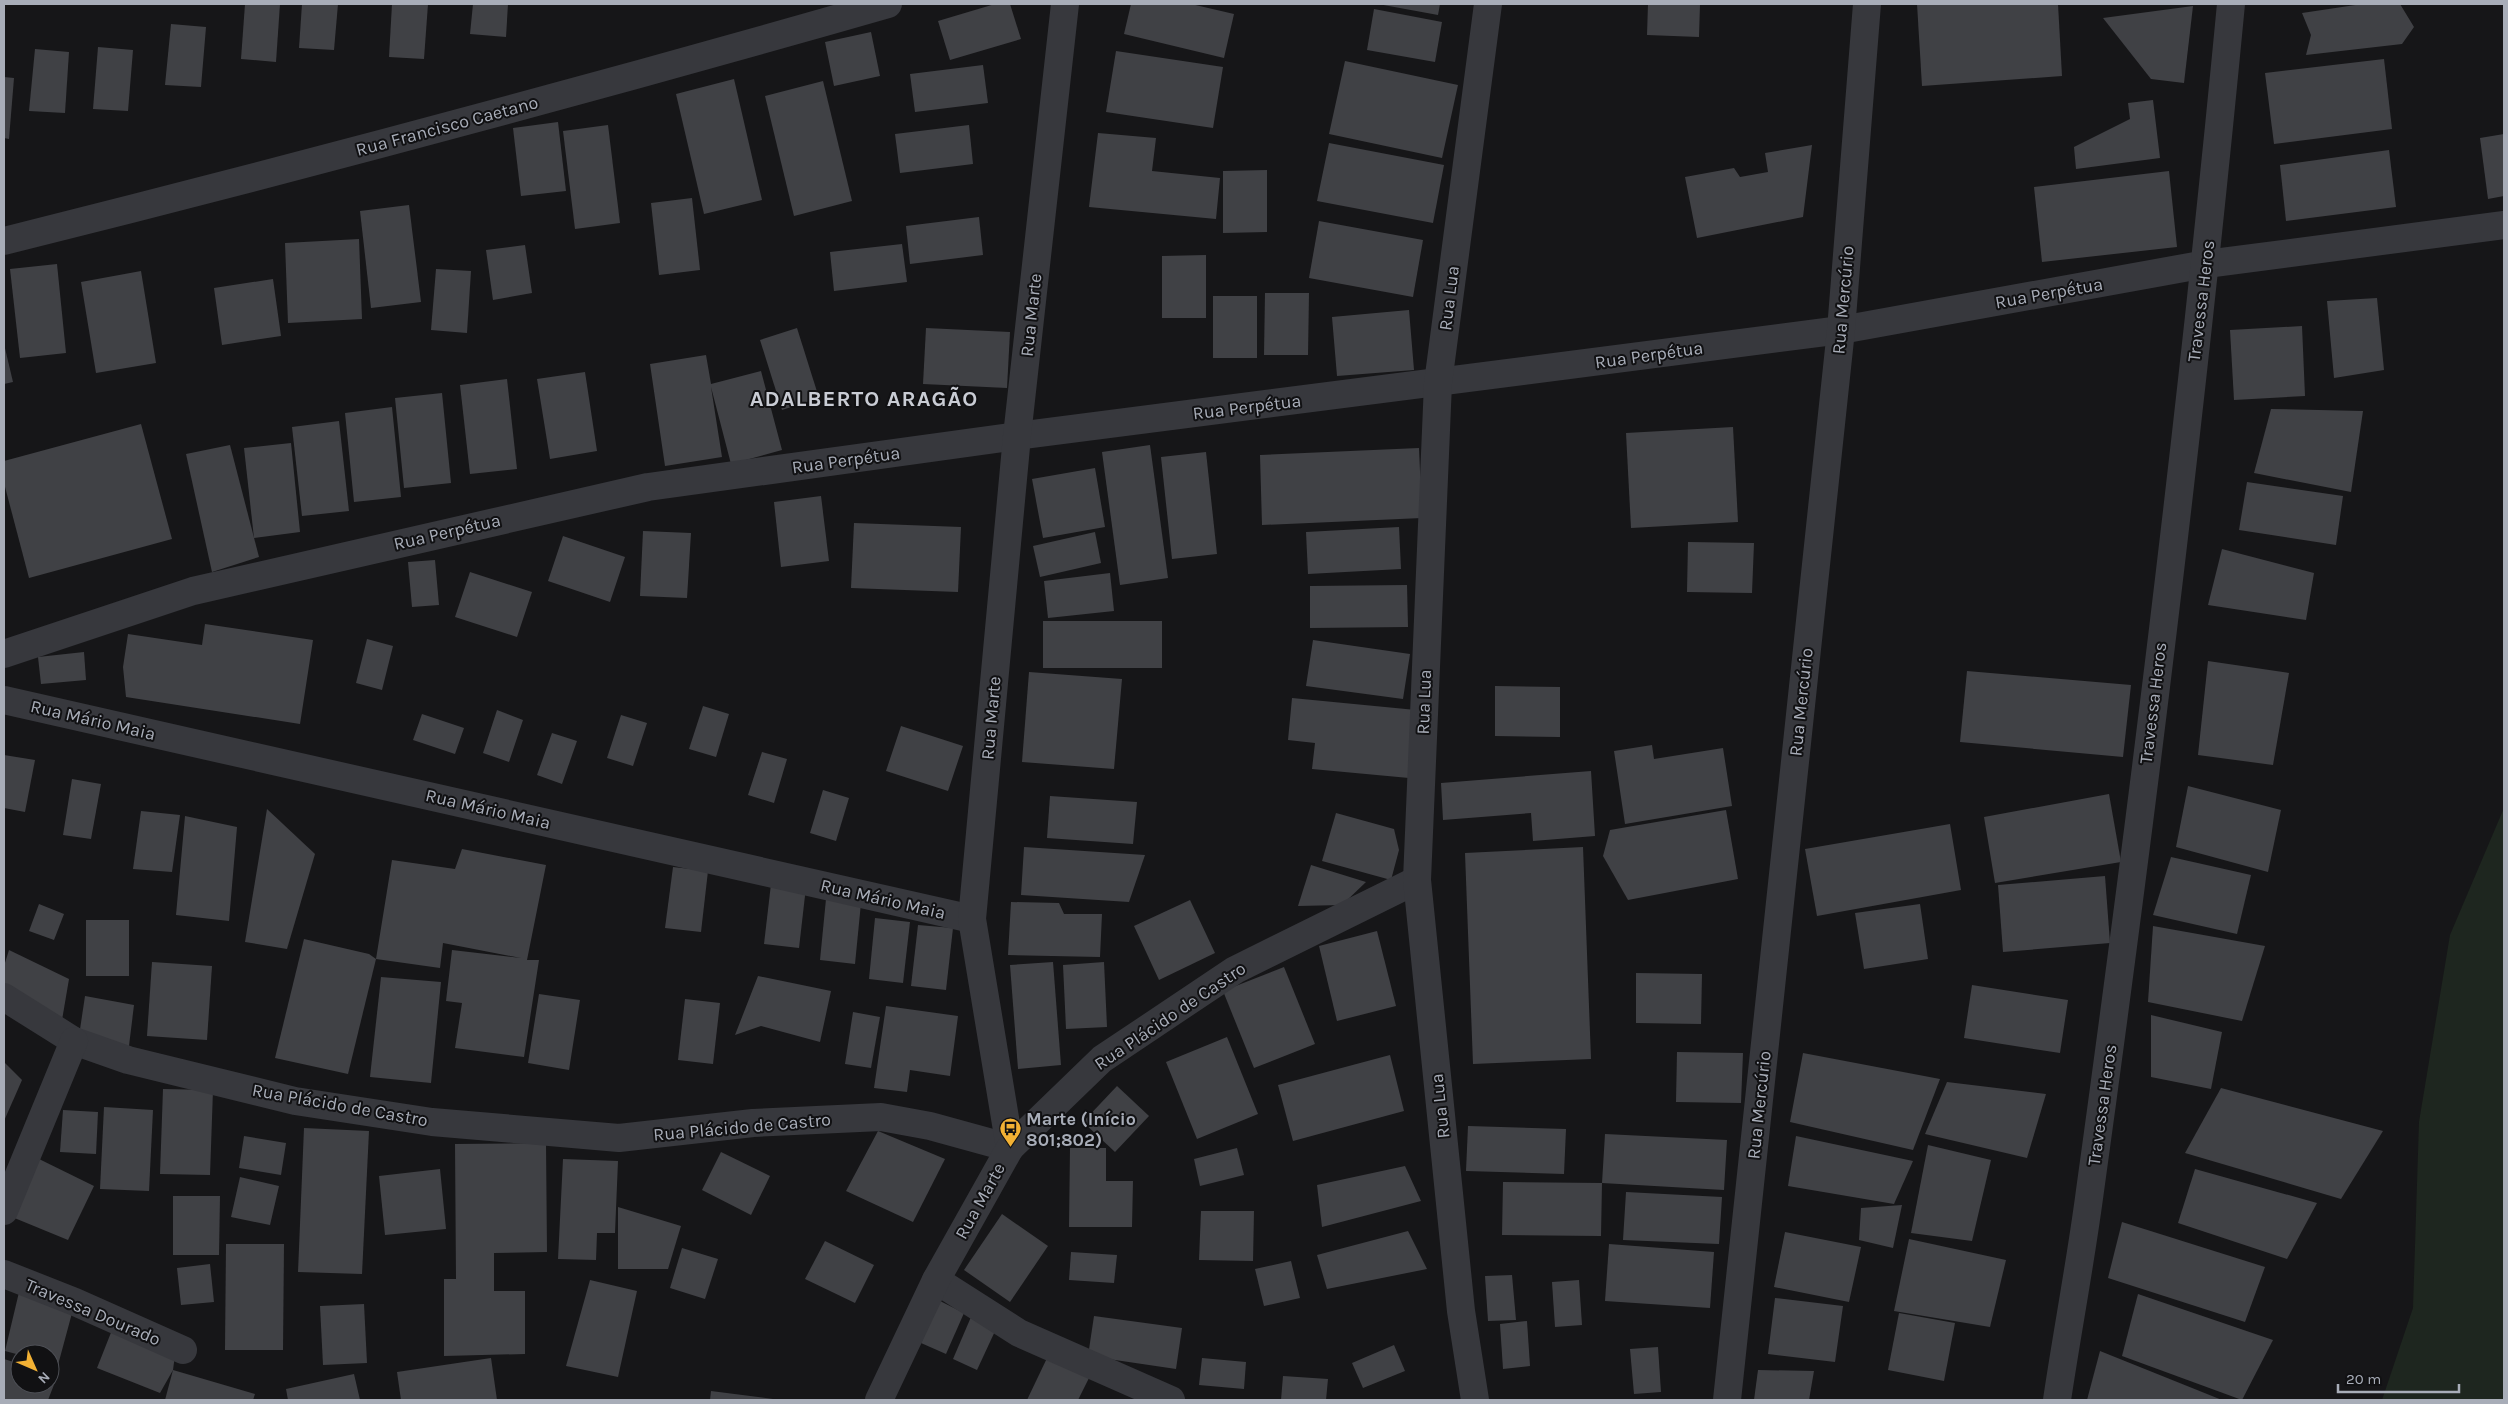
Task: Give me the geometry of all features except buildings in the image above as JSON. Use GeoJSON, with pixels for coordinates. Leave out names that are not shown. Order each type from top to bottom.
{"type":"FeatureCollection","features":[{"type":"Feature","properties":{"kind":"street","name":"Rua Francisco Caetano"},"geometry":{"type":"LineString","coordinates":[[4,241],[185,196],[655,70],[888,4]]}},
{"type":"Feature","properties":{"kind":"street","name":"Rua Marte"},"geometry":{"type":"LineString","coordinates":[[879,1400],[936,1280],[1010,1148],[972,919],[1017,436],[1065,4]]}},
{"type":"Feature","properties":{"kind":"street","name":"Rua Lua"},"geometry":{"type":"LineString","coordinates":[[1475,1400],[1461,1311],[1417,880],[1438,383],[1488,4]]}},
{"type":"Feature","properties":{"kind":"street","name":"Rua Mercúrio"},"geometry":{"type":"LineString","coordinates":[[1727,1400],[1841,330],[1868,4]]}},
{"type":"Feature","properties":{"kind":"street","name":"Travessa Heros"},"geometry":{"type":"LineString","coordinates":[[2057,1400],[2088,1202],[2132,876],[2206,264],[2231,4]]}},
{"type":"Feature","properties":{"kind":"street","name":"Rua Perpétua"},"geometry":{"type":"LineString","coordinates":[[4,654],[193,590],[648,487],[1017,436],[1841,330],[2206,264],[2504,225]]}},
{"type":"Feature","properties":{"kind":"street","name":"Rua Mário Maia"},"geometry":{"type":"LineString","coordinates":[[4,700],[972,919]]}},
{"type":"Feature","properties":{"kind":"street","name":"Rua Plácido de Castro"},"geometry":{"type":"LineString","coordinates":[[4,997],[74,1041],[128,1060],[295,1101],[432,1122],[619,1138],[753,1123],[881,1117],[930,1126],[1010,1148],[1102,1059],[1235,970],[1417,880]]}},
{"type":"Feature","properties":{"kind":"street"},"geometry":{"type":"LineString","coordinates":[[4,1211],[74,1041]]}},
{"type":"Feature","properties":{"kind":"street","name":"Travessa Dourado"},"geometry":{"type":"LineString","coordinates":[[4,1274],[75,1302],[183,1350]]}},
{"type":"Feature","properties":{"kind":"street"},"geometry":{"type":"LineString","coordinates":[[936,1280],[1019,1333],[1162,1398]]}},
{"type":"Feature","properties":{"kind":"shaded area"},"geometry":{"type":"Polygon","coordinates":[[[2504,808],[2504,1400],[2382,1400],[2413,1308],[2419,1122],[2450,935],[2504,808]]]}},
{"type":"Feature","properties":{"kind":"place","name":"Marte (Início 801;802)"},"geometry":{"type":"Point","coordinates":[1010,1148]}},
{"type":"Feature","properties":{"kind":"district","name":"ADALBERTO ARAGÃO"},"geometry":{"type":"Point","coordinates":[864,398]}}]}
